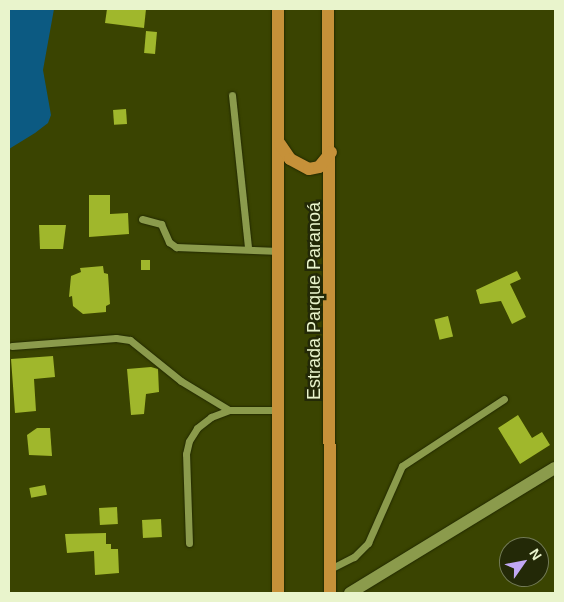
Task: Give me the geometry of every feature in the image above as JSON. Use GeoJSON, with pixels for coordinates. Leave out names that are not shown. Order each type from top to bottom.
{"type":"FeatureCollection","features":[{"type":"Feature","properties":{"kind":"main road","name":"Estrada Parque Paranoá"},"geometry":{"type":"LineString","coordinates":[[278,9],[280,144],[278,593]]}},
{"type":"Feature","properties":{"kind":"main road","name":"Estrada Parque Paranoá"},"geometry":{"type":"LineString","coordinates":[[328,9],[331,152],[332,568],[330,593]]}},
{"type":"Feature","properties":{"kind":"main road"},"geometry":{"type":"LineString","coordinates":[[280,144],[290,159],[309,169],[319,167],[331,152]]}},
{"type":"Feature","properties":{"kind":"street"},"geometry":{"type":"LineString","coordinates":[[350,593],[555,468]]}},
{"type":"Feature","properties":{"kind":"lane"},"geometry":{"type":"LineString","coordinates":[[232,95],[248,248]]}},
{"type":"Feature","properties":{"kind":"lane"},"geometry":{"type":"LineString","coordinates":[[142,219],[161,224],[169,242],[176,246],[279,251]]}},
{"type":"Feature","properties":{"kind":"lane"},"geometry":{"type":"LineString","coordinates":[[12,346],[116,338],[130,340],[181,381],[229,410]]}},
{"type":"Feature","properties":{"kind":"lane"},"geometry":{"type":"LineString","coordinates":[[332,568],[354,557],[368,543],[402,466],[504,398]]}},
{"type":"Feature","properties":{"kind":"lane"},"geometry":{"type":"LineString","coordinates":[[189,542],[186,454],[189,441],[204,422],[229,410],[280,410]]}},
{"type":"Feature","properties":{"kind":"water"},"geometry":{"type":"Polygon","coordinates":[[[9,9],[54,9],[43,70],[51,115],[48,123],[9,149],[9,9]]]}},
{"type":"Feature","properties":{"kind":"building"},"geometry":{"type":"Polygon","coordinates":[[[107,9],[146,9],[144,28],[105,23],[107,9]]]}},
{"type":"Feature","properties":{"kind":"building"},"geometry":{"type":"Polygon","coordinates":[[[146,31],[157,32],[155,54],[144,53],[146,31]]]}},
{"type":"Feature","properties":{"kind":"building"},"geometry":{"type":"Polygon","coordinates":[[[126,109],[127,124],[114,125],[113,110],[126,109]]]}},
{"type":"Feature","properties":{"kind":"building"},"geometry":{"type":"Polygon","coordinates":[[[89,195],[110,195],[110,214],[128,213],[129,234],[89,237],[89,195]]]}},
{"type":"Feature","properties":{"kind":"building"},"geometry":{"type":"Polygon","coordinates":[[[39,225],[66,225],[63,249],[40,249],[39,225]]]}},
{"type":"Feature","properties":{"kind":"building"},"geometry":{"type":"Polygon","coordinates":[[[141,260],[150,260],[150,270],[141,270],[141,260]]]}},
{"type":"Feature","properties":{"kind":"building"},"geometry":{"type":"Polygon","coordinates":[[[103,266],[104,273],[108,274],[110,304],[106,306],[106,312],[83,314],[73,306],[72,296],[69,297],[71,276],[81,272],[80,268],[103,266]]]}},
{"type":"Feature","properties":{"kind":"building"},"geometry":{"type":"Polygon","coordinates":[[[517,271],[521,279],[510,284],[526,317],[512,324],[501,301],[480,304],[476,290],[517,271]]]}},
{"type":"Feature","properties":{"kind":"building"},"geometry":{"type":"Polygon","coordinates":[[[448,316],[453,336],[439,340],[434,319],[448,316]]]}},
{"type":"Feature","properties":{"kind":"building"},"geometry":{"type":"Polygon","coordinates":[[[53,356],[55,377],[34,379],[36,411],[15,413],[11,359],[53,356]]]}},
{"type":"Feature","properties":{"kind":"building"},"geometry":{"type":"Polygon","coordinates":[[[151,367],[158,369],[159,392],[146,394],[144,414],[131,415],[127,369],[151,367]]]}},
{"type":"Feature","properties":{"kind":"building"},"geometry":{"type":"Polygon","coordinates":[[[518,415],[532,438],[542,432],[550,445],[520,464],[498,428],[518,415]]]}},
{"type":"Feature","properties":{"kind":"building"},"geometry":{"type":"Polygon","coordinates":[[[37,428],[50,428],[52,456],[29,455],[27,435],[37,428]]]}},
{"type":"Feature","properties":{"kind":"building"},"geometry":{"type":"Polygon","coordinates":[[[45,485],[47,495],[31,498],[29,488],[45,485]]]}},
{"type":"Feature","properties":{"kind":"building"},"geometry":{"type":"Polygon","coordinates":[[[117,507],[118,524],[100,525],[99,508],[117,507]]]}},
{"type":"Feature","properties":{"kind":"building"},"geometry":{"type":"Polygon","coordinates":[[[161,519],[162,537],[143,538],[142,520],[161,519]]]}},
{"type":"Feature","properties":{"kind":"building"},"geometry":{"type":"Polygon","coordinates":[[[106,533],[106,544],[111,544],[111,549],[118,549],[119,573],[95,575],[94,551],[67,553],[65,534],[106,533]]]}}]}
